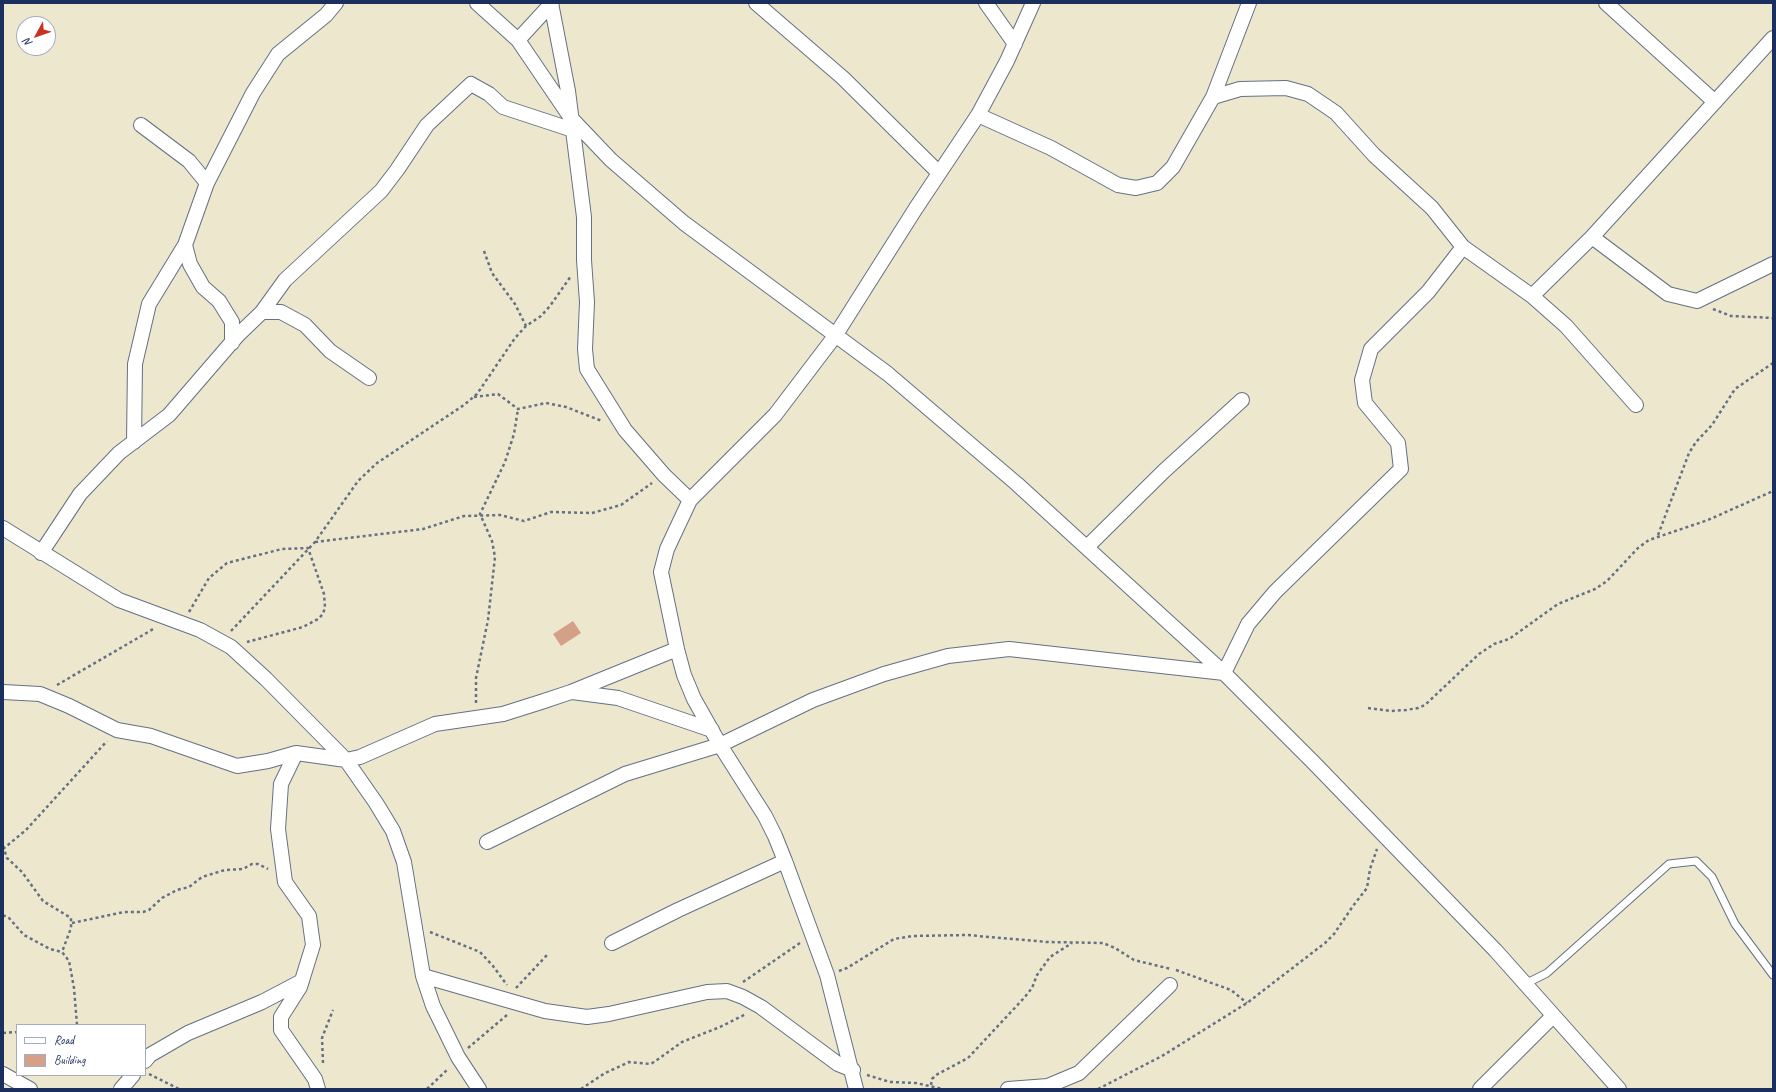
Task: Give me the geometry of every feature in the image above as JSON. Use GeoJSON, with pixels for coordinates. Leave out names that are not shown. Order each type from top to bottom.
{"type":"FeatureCollection","features":[{"type":"Feature","properties":{"kind":"street"},"geometry":{"type":"LineString","coordinates":[[134,442],[135,364],[149,304],[186,245],[207,183],[253,93],[278,54],[326,15],[336,3]]}},
{"type":"Feature","properties":{"kind":"street"},"geometry":{"type":"LineString","coordinates":[[477,3],[518,40],[572,124],[611,160],[684,223],[894,379],[1017,484],[1224,673],[1384,834],[1525,984],[1619,1089]]}},
{"type":"Feature","properties":{"kind":"street"},"geometry":{"type":"LineString","coordinates":[[518,40],[551,3]]}},
{"type":"Feature","properties":{"kind":"street"},"geometry":{"type":"LineString","coordinates":[[551,3],[568,91],[584,216],[584,260],[587,302],[585,349],[587,369],[617,420],[664,475],[690,500]]}},
{"type":"Feature","properties":{"kind":"street"},"geometry":{"type":"LineString","coordinates":[[756,3],[843,78],[939,173]]}},
{"type":"Feature","properties":{"kind":"street"},"geometry":{"type":"LineString","coordinates":[[986,3],[1015,44]]}},
{"type":"Feature","properties":{"kind":"street"},"geometry":{"type":"LineString","coordinates":[[856,1089],[853,1070],[827,976],[786,861],[776,836],[765,816],[720,745],[694,700],[684,675],[677,649],[661,572],[667,549],[690,500],[774,415],[835,336],[939,173],[978,116],[1015,44],[1032,3]]}},
{"type":"Feature","properties":{"kind":"street"},"geometry":{"type":"LineString","coordinates":[[978,116],[1051,148],[1118,185],[1136,188],[1157,183],[1173,167],[1214,97],[1248,3]]}},
{"type":"Feature","properties":{"kind":"street"},"geometry":{"type":"LineString","coordinates":[[1606,3],[1715,102]]}},
{"type":"Feature","properties":{"kind":"street"},"geometry":{"type":"LineString","coordinates":[[1532,296],[1592,237],[1773,38]]}},
{"type":"Feature","properties":{"kind":"street"},"geometry":{"type":"LineString","coordinates":[[41,553],[80,494],[119,453],[168,415],[232,343],[262,312],[285,280],[380,191],[397,170],[427,125],[471,84],[489,94],[503,107],[572,124]]}},
{"type":"Feature","properties":{"kind":"street"},"geometry":{"type":"LineString","coordinates":[[1214,97],[1240,89],[1286,88],[1308,94],[1336,114],[1374,155],[1432,208],[1463,247],[1532,296],[1566,326],[1636,405]]}},
{"type":"Feature","properties":{"kind":"street"},"geometry":{"type":"LineString","coordinates":[[141,125],[189,161],[207,183]]}},
{"type":"Feature","properties":{"kind":"street"},"geometry":{"type":"LineString","coordinates":[[1592,237],[1668,294],[1697,301],[1773,264]]}},
{"type":"Feature","properties":{"kind":"street"},"geometry":{"type":"LineString","coordinates":[[186,245],[190,264],[203,287],[219,301],[232,322],[232,343]]}},
{"type":"Feature","properties":{"kind":"street"},"geometry":{"type":"LineString","coordinates":[[1224,673],[1248,624],[1275,592],[1401,469],[1398,443],[1365,403],[1362,380],[1371,349],[1428,292],[1463,247]]}},
{"type":"Feature","properties":{"kind":"street"},"geometry":{"type":"LineString","coordinates":[[262,312],[281,312],[306,325],[330,351],[369,378]]}},
{"type":"Feature","properties":{"kind":"street"},"geometry":{"type":"LineString","coordinates":[[1087,547],[1164,472],[1242,400]]}},
{"type":"Feature","properties":{"kind":"street"},"geometry":{"type":"LineString","coordinates":[[3,528],[41,553],[119,600],[200,630],[226,644],[266,679],[346,760],[376,803],[393,831],[404,862],[423,976],[433,1006],[458,1057],[479,1089]]}},
{"type":"Feature","properties":{"kind":"street"},"geometry":{"type":"LineString","coordinates":[[3,692],[40,694],[69,706],[117,730],[151,736],[237,766],[268,761],[296,753],[346,760],[360,757],[435,724],[503,714],[571,692],[677,649]]}},
{"type":"Feature","properties":{"kind":"street"},"geometry":{"type":"LineString","coordinates":[[487,842],[625,774],[720,745],[763,722],[820,697],[891,672],[948,656],[976,651],[1009,649],[1224,673]]}},
{"type":"Feature","properties":{"kind":"street"},"geometry":{"type":"LineString","coordinates":[[571,692],[618,698],[712,730]]}},
{"type":"Feature","properties":{"kind":"street"},"geometry":{"type":"LineString","coordinates":[[296,753],[281,784],[278,829],[285,882],[309,916],[313,945],[300,988],[281,1017],[281,1030],[315,1079],[318,1089]]}},
{"type":"Feature","properties":{"kind":"street"},"geometry":{"type":"LineString","coordinates":[[612,943],[678,910],[786,861]]}},
{"type":"Feature","properties":{"kind":"street"},"geometry":{"type":"LineString","coordinates":[[423,976],[517,999],[545,1011],[587,1017],[609,1014],[707,992],[727,991],[743,997],[761,1007],[832,1060],[853,1070]]}},
{"type":"Feature","properties":{"kind":"street"},"geometry":{"type":"LineString","coordinates":[[146,1060],[150,1055],[188,1033],[262,1002],[302,981]]}},
{"type":"Feature","properties":{"kind":"street"},"geometry":{"type":"LineString","coordinates":[[1008,1089],[1048,1086],[1079,1073],[1170,984]]}},
{"type":"Feature","properties":{"kind":"street"},"geometry":{"type":"LineString","coordinates":[[1480,1089],[1553,1016]]}},
{"type":"Feature","properties":{"kind":"street"},"geometry":{"type":"LineString","coordinates":[[3,1074],[30,1089]]}},
{"type":"Feature","properties":{"kind":"street"},"geometry":{"type":"LineString","coordinates":[[121,1089],[132,1076]]}},
{"type":"Feature","properties":{"kind":"lane"},"geometry":{"type":"LineString","coordinates":[[1525,984],[1547,973],[1669,864],[1696,861],[1712,877],[1735,924],[1773,975]]}},
{"type":"Feature","properties":{"kind":"path"},"geometry":{"type":"LineString","coordinates":[[484,251],[492,273],[515,304],[526,326]]}},
{"type":"Feature","properties":{"kind":"path"},"geometry":{"type":"LineString","coordinates":[[226,644],[314,542],[358,481],[377,463],[474,397],[515,338],[526,326],[541,316],[550,306],[566,281],[584,260]]}},
{"type":"Feature","properties":{"kind":"path"},"geometry":{"type":"LineString","coordinates":[[1697,301],[1726,315],[1773,318]]}},
{"type":"Feature","properties":{"kind":"path"},"geometry":{"type":"LineString","coordinates":[[1658,536],[1690,453],[1696,442],[1712,425],[1735,388],[1773,363]]}},
{"type":"Feature","properties":{"kind":"path"},"geometry":{"type":"LineString","coordinates":[[474,397],[498,394],[518,409],[546,403],[566,407],[603,422]]}},
{"type":"Feature","properties":{"kind":"path"},"geometry":{"type":"LineString","coordinates":[[475,718],[476,678],[488,620],[494,557],[492,541],[480,514],[505,462],[514,434],[518,409]]}},
{"type":"Feature","properties":{"kind":"path"},"geometry":{"type":"LineString","coordinates":[[314,542],[423,529],[464,516],[480,514],[500,515],[524,521],[551,512],[592,513],[604,511],[621,505],[664,475]]}},
{"type":"Feature","properties":{"kind":"path"},"geometry":{"type":"LineString","coordinates":[[1368,708],[1390,711],[1406,710],[1425,705],[1479,654],[1494,644],[1509,639],[1558,604],[1595,589],[1607,581],[1638,548],[1658,536],[1708,520],[1773,491]]}},
{"type":"Feature","properties":{"kind":"path"},"geometry":{"type":"LineString","coordinates":[[40,694],[176,621],[209,578],[227,563],[282,549],[308,548]]}},
{"type":"Feature","properties":{"kind":"path"},"geometry":{"type":"LineString","coordinates":[[226,644],[303,627],[318,619],[323,614],[325,607],[324,594],[308,548]]}},
{"type":"Feature","properties":{"kind":"path"},"geometry":{"type":"LineString","coordinates":[[62,952],[72,923],[69,916],[43,901],[22,872],[7,858],[3,848],[30,825],[117,730]]}},
{"type":"Feature","properties":{"kind":"path"},"geometry":{"type":"LineString","coordinates":[[1098,1089],[1162,1056],[1247,1003],[1334,934],[1367,888],[1372,860],[1384,834]]}},
{"type":"Feature","properties":{"kind":"path"},"geometry":{"type":"LineString","coordinates":[[72,923],[124,912],[143,912],[149,910],[162,898],[177,890],[189,886],[202,877],[225,870],[243,869],[252,864],[258,864],[274,872],[285,882]]}},
{"type":"Feature","properties":{"kind":"path"},"geometry":{"type":"LineString","coordinates":[[3,915],[9,918],[24,936],[50,949],[62,952],[69,961],[74,988],[77,1024]]}},
{"type":"Feature","properties":{"kind":"path"},"geometry":{"type":"LineString","coordinates":[[414,927],[445,937],[480,952],[493,966],[517,999]]}},
{"type":"Feature","properties":{"kind":"path"},"geometry":{"type":"LineString","coordinates":[[727,991],[759,973],[811,934]]}},
{"type":"Feature","properties":{"kind":"path"},"geometry":{"type":"LineString","coordinates":[[827,976],[847,968],[894,939],[912,936],[967,934],[1103,943],[1139,962],[1190,975],[1231,990],[1247,1003]]}},
{"type":"Feature","properties":{"kind":"path"},"geometry":{"type":"LineString","coordinates":[[931,1085],[932,1079],[936,1075],[968,1058],[1024,998],[1032,988],[1037,974],[1050,957],[1073,942]]}},
{"type":"Feature","properties":{"kind":"path"},"geometry":{"type":"LineString","coordinates":[[427,1089],[446,1072],[458,1057],[517,999],[548,954]]}},
{"type":"Feature","properties":{"kind":"path"},"geometry":{"type":"LineString","coordinates":[[581,1089],[605,1073],[629,1062],[650,1064],[682,1042],[720,1028],[761,1007]]}},
{"type":"Feature","properties":{"kind":"path"},"geometry":{"type":"LineString","coordinates":[[323,1065],[322,1038],[333,1010]]}},
{"type":"Feature","properties":{"kind":"path"},"geometry":{"type":"LineString","coordinates":[[3,1032],[16,1032]]}},
{"type":"Feature","properties":{"kind":"path"},"geometry":{"type":"LineString","coordinates":[[853,1070],[890,1082],[931,1085],[942,1089]]}},
{"type":"Feature","properties":{"kind":"path"},"geometry":{"type":"LineString","coordinates":[[146,1072],[179,1089]]}},
{"type":"Feature","properties":{"kind":"building"},"geometry":{"type":"Polygon","coordinates":[[[573,621],[581,633],[561,646],[553,634],[573,621]]]}}]}
